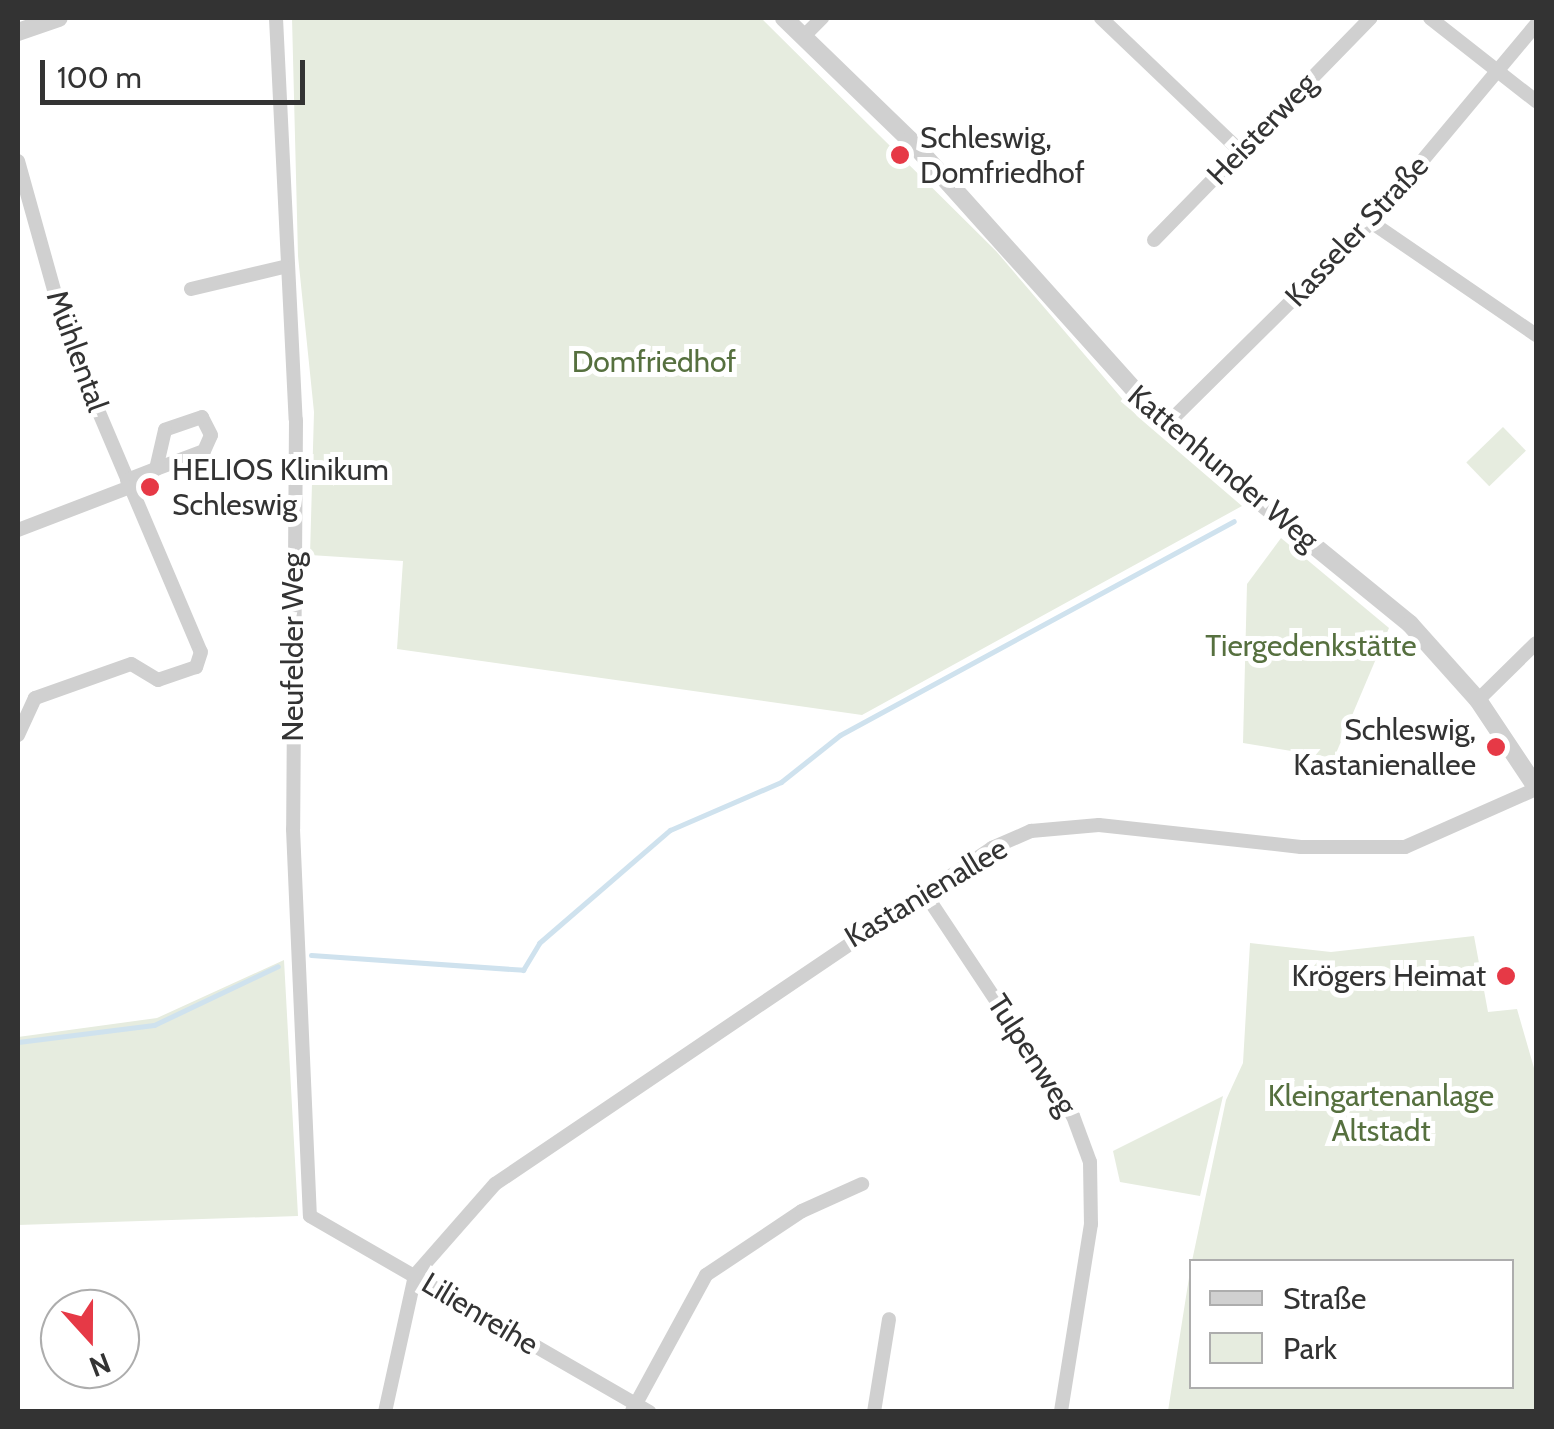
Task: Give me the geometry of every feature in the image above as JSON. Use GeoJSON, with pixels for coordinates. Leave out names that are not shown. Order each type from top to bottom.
{"type":"FeatureCollection","features":[{"type":"Feature","properties":{"kind":"street"},"geometry":{"type":"LineString","coordinates":[[18,32],[59,18]]}},
{"type":"Feature","properties":{"kind":"street","name":"Neufelder Weg"},"geometry":{"type":"LineString","coordinates":[[276,18],[283,267],[296,420],[293,829],[310,1216]]}},
{"type":"Feature","properties":{"kind":"street","name":"Kattenhunder Weg"},"geometry":{"type":"LineString","coordinates":[[784,18],[910,140],[1166,425],[1410,624],[1478,700],[1536,788]]}},
{"type":"Feature","properties":{"kind":"street"},"geometry":{"type":"LineString","coordinates":[[804,37],[822,18]]}},
{"type":"Feature","properties":{"kind":"street"},"geometry":{"type":"LineString","coordinates":[[1101,18],[1241,152]]}},
{"type":"Feature","properties":{"kind":"street","name":"Heisterweg"},"geometry":{"type":"LineString","coordinates":[[1154,240],[1371,18]]}},
{"type":"Feature","properties":{"kind":"street"},"geometry":{"type":"LineString","coordinates":[[1430,18],[1496,74],[1536,101]]}},
{"type":"Feature","properties":{"kind":"street","name":"Kasseler Straße"},"geometry":{"type":"LineString","coordinates":[[1166,425],[1371,222],[1536,26]]}},
{"type":"Feature","properties":{"kind":"street","name":"Mühlental"},"geometry":{"type":"LineString","coordinates":[[18,161],[67,337],[201,652],[196,667],[158,680],[131,664],[35,698],[18,736]]}},
{"type":"Feature","properties":{"kind":"street"},"geometry":{"type":"LineString","coordinates":[[1371,222],[1536,335]]}},
{"type":"Feature","properties":{"kind":"street"},"geometry":{"type":"LineString","coordinates":[[191,288],[283,267]]}},
{"type":"Feature","properties":{"kind":"street"},"geometry":{"type":"LineString","coordinates":[[18,530],[210,446],[202,417],[166,430],[156,469]]}},
{"type":"Feature","properties":{"kind":"street"},"geometry":{"type":"LineString","coordinates":[[1478,700],[1536,643]]}},
{"type":"Feature","properties":{"kind":"street","name":"Kastanienallee"},"geometry":{"type":"LineString","coordinates":[[415,1275],[524,1161],[992,848],[1062,825],[1366,851],[1453,832],[1536,788]]}},
{"type":"Feature","properties":{"kind":"street","name":"Tulpenweg"},"geometry":{"type":"LineString","coordinates":[[924,892],[1074,1116],[1090,1162],[1092,1224],[1061,1412]]}},
{"type":"Feature","properties":{"kind":"street"},"geometry":{"type":"LineString","coordinates":[[638,1410],[706,1276],[802,1211],[862,1184]]}},
{"type":"Feature","properties":{"kind":"street","name":"Lilienreihe"},"geometry":{"type":"LineString","coordinates":[[310,1216],[638,1410]]}},
{"type":"Feature","properties":{"kind":"street"},"geometry":{"type":"LineString","coordinates":[[385,1412],[415,1275]]}},
{"type":"Feature","properties":{"kind":"street"},"geometry":{"type":"LineString","coordinates":[[874,1412],[889,1319]]}},
{"type":"Feature","properties":{"kind":"green space","name":"Domfriedhof"},"geometry":{"type":"Polygon","coordinates":[[[292,18],[761,18],[996,251],[1137,416],[1242,506],[862,715],[397,649],[403,561],[310,555],[314,412],[298,256],[292,18]]]}},
{"type":"Feature","properties":{"kind":"green space"},"geometry":{"type":"Polygon","coordinates":[[[1503,427],[1526,451],[1489,486],[1466,462],[1503,427]]]}},
{"type":"Feature","properties":{"kind":"green space","name":"Tiergedenkstätte"},"geometry":{"type":"Polygon","coordinates":[[[1281,538],[1389,628],[1334,758],[1243,743],[1247,584],[1281,538]]]}},
{"type":"Feature","properties":{"kind":"green space","name":"Kleingartenanlage Altstadt"},"geometry":{"type":"Polygon","coordinates":[[[1474,936],[1488,1012],[1517,1009],[1536,1075],[1536,1411],[1168,1411],[1189,1278],[1189,1389],[1514,1389],[1514,1259],[1192,1259],[1226,1100],[1243,1063],[1250,943],[1331,952],[1474,936]]]}},
{"type":"Feature","properties":{"kind":"green space"},"geometry":{"type":"Polygon","coordinates":[[[284,960],[298,1216],[18,1225],[18,1037],[157,1018],[284,960]]]}},
{"type":"Feature","properties":{"kind":"green space"},"geometry":{"type":"Polygon","coordinates":[[[1223,1096],[1200,1196],[1120,1182],[1113,1151],[1223,1096]]]}},
{"type":"Feature","properties":{"kind":"waterway"},"geometry":{"type":"LineString","coordinates":[[311,955],[523,970],[539,943],[670,830],[781,782],[840,735],[1234,521]]}},
{"type":"Feature","properties":{"kind":"waterway"},"geometry":{"type":"LineString","coordinates":[[18,1042],[154,1025],[278,966]]}},
{"type":"Feature","properties":{"kind":"place","name":"Schleswig, Domfriedhof"},"geometry":{"type":"Point","coordinates":[900,155]}},
{"type":"Feature","properties":{"kind":"place","name":"HELIOS Klinikum Schleswig"},"geometry":{"type":"Point","coordinates":[150,487]}},
{"type":"Feature","properties":{"kind":"place","name":"Schleswig, Kastanienallee"},"geometry":{"type":"Point","coordinates":[1496,747]}},
{"type":"Feature","properties":{"kind":"place","name":"Krögers Heimat"},"geometry":{"type":"Point","coordinates":[1506,976]}}]}
